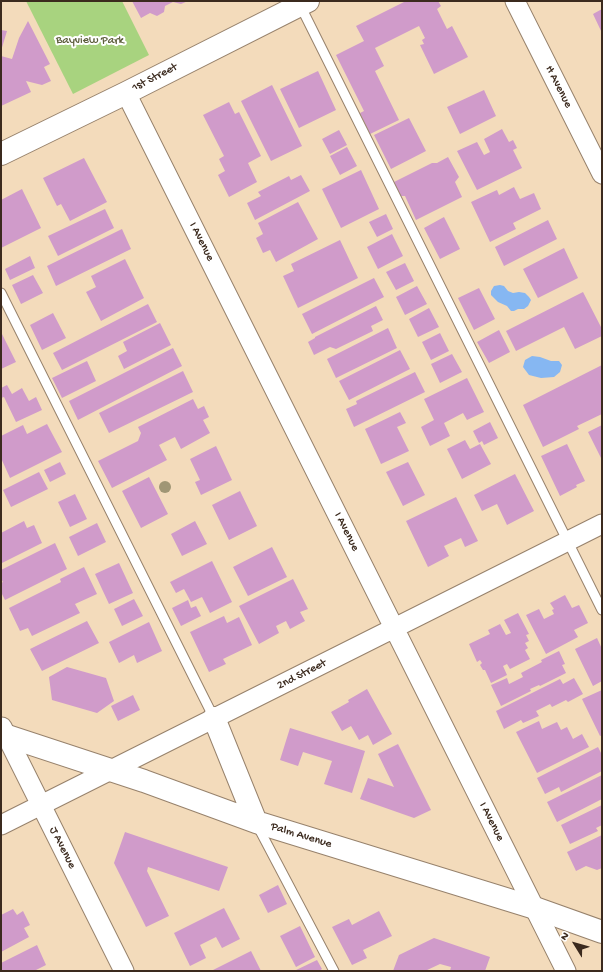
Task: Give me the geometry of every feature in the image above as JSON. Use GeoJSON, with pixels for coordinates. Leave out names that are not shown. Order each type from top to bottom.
{"type":"FeatureCollection","features":[{"type":"Feature","properties":{"kind":"street","name":"H Avenue"},"geometry":{"type":"LineString","coordinates":[[515,1],[602,174]]}},
{"type":"Feature","properties":{"kind":"street","name":"1st Street"},"geometry":{"type":"LineString","coordinates":[[1,154],[304,3]]}},
{"type":"Feature","properties":{"kind":"street","name":"I Avenue"},"geometry":{"type":"LineString","coordinates":[[126,93],[566,971]]}},
{"type":"Feature","properties":{"kind":"street","name":"2nd Street"},"geometry":{"type":"LineString","coordinates":[[1,825],[602,524]]}},
{"type":"Feature","properties":{"kind":"street"},"geometry":{"type":"LineString","coordinates":[[214,718],[256,822]]}},
{"type":"Feature","properties":{"kind":"street","name":"Palm Avenue"},"geometry":{"type":"LineString","coordinates":[[3,732],[256,822],[535,908],[602,932]]}},
{"type":"Feature","properties":{"kind":"street","name":"J Avenue"},"geometry":{"type":"LineString","coordinates":[[3,732],[124,971]]}},
{"type":"Feature","properties":{"kind":"lane"},"geometry":{"type":"LineString","coordinates":[[304,3],[602,610]]}},
{"type":"Feature","properties":{"kind":"lane"},"geometry":{"type":"LineString","coordinates":[[1,293],[214,718]]}},
{"type":"Feature","properties":{"kind":"lane"},"geometry":{"type":"LineString","coordinates":[[256,822],[334,971]]}},
{"type":"Feature","properties":{"kind":"green space","name":"Bayview Park"},"geometry":{"type":"Polygon","coordinates":[[[26,1],[122,1],[149,55],[73,94],[26,1]]]}},
{"type":"Feature","properties":{"kind":"water"},"geometry":{"type":"Polygon","coordinates":[[[494,286],[504,286],[508,291],[513,293],[525,293],[531,300],[528,306],[524,309],[511,311],[507,306],[498,302],[491,295],[491,291],[494,286]]]}},
{"type":"Feature","properties":{"kind":"water"},"geometry":{"type":"Polygon","coordinates":[[[532,356],[551,361],[559,361],[562,365],[560,372],[554,377],[541,378],[529,375],[523,367],[525,360],[532,356]]]}},
{"type":"Feature","properties":{"kind":"building"},"geometry":{"type":"Polygon","coordinates":[[[132,1],[188,1],[181,4],[173,2],[165,6],[164,12],[157,16],[150,13],[141,18],[132,1]]]}},
{"type":"Feature","properties":{"kind":"building"},"geometry":{"type":"Polygon","coordinates":[[[406,1],[438,1],[441,6],[437,9],[447,29],[452,26],[468,57],[434,74],[420,45],[424,44],[422,40],[425,38],[419,26],[375,48],[384,66],[375,71],[399,120],[370,134],[360,113],[364,111],[336,55],[364,41],[356,26],[406,1]]]}},
{"type":"Feature","properties":{"kind":"building"},"geometry":{"type":"Polygon","coordinates":[[[602,9],[602,33],[593,14],[602,9]]]}},
{"type":"Feature","properties":{"kind":"building"},"geometry":{"type":"Polygon","coordinates":[[[28,21],[50,64],[44,67],[51,81],[42,85],[26,81],[31,92],[1,106],[1,56],[12,59],[19,38],[28,21]]]}},
{"type":"Feature","properties":{"kind":"building"},"geometry":{"type":"Polygon","coordinates":[[[1,30],[7,31],[1,51],[1,30]]]}},
{"type":"Feature","properties":{"kind":"building"},"geometry":{"type":"Polygon","coordinates":[[[318,71],[336,110],[299,128],[280,89],[318,71]]]}},
{"type":"Feature","properties":{"kind":"building"},"geometry":{"type":"Polygon","coordinates":[[[272,85],[302,146],[271,161],[241,101],[272,85]]]}},
{"type":"Feature","properties":{"kind":"building"},"geometry":{"type":"Polygon","coordinates":[[[484,90],[496,116],[460,134],[447,107],[484,90]]]}},
{"type":"Feature","properties":{"kind":"building"},"geometry":{"type":"Polygon","coordinates":[[[229,102],[235,114],[239,112],[261,156],[248,163],[257,182],[229,197],[218,175],[225,171],[219,159],[224,156],[203,115],[229,102]]]}},
{"type":"Feature","properties":{"kind":"building"},"geometry":{"type":"Polygon","coordinates":[[[409,118],[426,151],[391,169],[374,135],[409,118]]]}},
{"type":"Feature","properties":{"kind":"building"},"geometry":{"type":"Polygon","coordinates":[[[502,129],[509,142],[513,140],[517,148],[513,150],[522,168],[477,190],[457,151],[477,142],[484,155],[490,152],[484,139],[502,129]]]}},
{"type":"Feature","properties":{"kind":"building"},"geometry":{"type":"Polygon","coordinates":[[[339,130],[347,145],[330,154],[322,139],[339,130]]]}},
{"type":"Feature","properties":{"kind":"building"},"geometry":{"type":"Polygon","coordinates":[[[347,147],[357,166],[340,175],[330,156],[347,147]]]}},
{"type":"Feature","properties":{"kind":"building"},"geometry":{"type":"Polygon","coordinates":[[[448,157],[459,177],[455,182],[462,197],[416,220],[405,196],[401,196],[394,182],[432,163],[437,163],[448,157]]]}},
{"type":"Feature","properties":{"kind":"building"},"geometry":{"type":"Polygon","coordinates":[[[84,158],[107,202],[70,221],[61,204],[57,206],[43,178],[84,158]]]}},
{"type":"Feature","properties":{"kind":"building"},"geometry":{"type":"Polygon","coordinates":[[[361,170],[379,209],[341,228],[322,189],[361,170]]]}},
{"type":"Feature","properties":{"kind":"building"},"geometry":{"type":"Polygon","coordinates":[[[301,175],[310,191],[255,220],[247,203],[261,196],[258,192],[289,176],[291,180],[301,175]]]}},
{"type":"Feature","properties":{"kind":"building"},"geometry":{"type":"Polygon","coordinates":[[[514,187],[520,199],[534,193],[541,209],[513,223],[516,229],[490,242],[471,202],[497,190],[499,195],[514,187]]]}},
{"type":"Feature","properties":{"kind":"building"},"geometry":{"type":"Polygon","coordinates":[[[22,189],[41,228],[1,248],[1,200],[22,189]]]}},
{"type":"Feature","properties":{"kind":"building"},"geometry":{"type":"Polygon","coordinates":[[[298,202],[318,239],[276,262],[270,250],[263,253],[256,238],[263,234],[258,223],[298,202]]]}},
{"type":"Feature","properties":{"kind":"building"},"geometry":{"type":"Polygon","coordinates":[[[105,209],[114,228],[58,256],[48,236],[105,209]]]}},
{"type":"Feature","properties":{"kind":"building"},"geometry":{"type":"Polygon","coordinates":[[[386,214],[393,229],[377,237],[369,222],[386,214]]]}},
{"type":"Feature","properties":{"kind":"building"},"geometry":{"type":"Polygon","coordinates":[[[444,217],[460,249],[440,259],[424,228],[444,217]]]}},
{"type":"Feature","properties":{"kind":"building"},"geometry":{"type":"Polygon","coordinates":[[[548,220],[557,239],[504,266],[495,247],[548,220]]]}},
{"type":"Feature","properties":{"kind":"building"},"geometry":{"type":"Polygon","coordinates":[[[122,229],[131,249],[56,286],[47,266],[122,229]]]}},
{"type":"Feature","properties":{"kind":"building"},"geometry":{"type":"Polygon","coordinates":[[[392,234],[403,256],[378,269],[367,247],[392,234]]]}},
{"type":"Feature","properties":{"kind":"building"},"geometry":{"type":"Polygon","coordinates":[[[340,240],[358,278],[298,308],[283,276],[294,271],[291,264],[340,240]]]}},
{"type":"Feature","properties":{"kind":"building"},"geometry":{"type":"Polygon","coordinates":[[[564,248],[578,278],[538,298],[523,269],[564,248]]]}},
{"type":"Feature","properties":{"kind":"building"},"geometry":{"type":"Polygon","coordinates":[[[30,256],[35,268],[10,280],[5,269],[30,256]]]}},
{"type":"Feature","properties":{"kind":"building"},"geometry":{"type":"Polygon","coordinates":[[[125,259],[144,298],[101,321],[86,292],[96,287],[91,276],[125,259]]]}},
{"type":"Feature","properties":{"kind":"building"},"geometry":{"type":"Polygon","coordinates":[[[405,263],[414,281],[396,290],[386,272],[405,263]]]}},
{"type":"Feature","properties":{"kind":"building"},"geometry":{"type":"Polygon","coordinates":[[[33,275],[43,293],[21,304],[12,285],[33,275]]]}},
{"type":"Feature","properties":{"kind":"building"},"geometry":{"type":"Polygon","coordinates":[[[374,278],[384,297],[312,334],[302,314],[374,278]]]}},
{"type":"Feature","properties":{"kind":"building"},"geometry":{"type":"Polygon","coordinates":[[[417,286],[427,304],[405,315],[396,297],[417,286]]]}},
{"type":"Feature","properties":{"kind":"building"},"geometry":{"type":"Polygon","coordinates":[[[479,288],[495,319],[474,330],[458,298],[479,288]]]}},
{"type":"Feature","properties":{"kind":"building"},"geometry":{"type":"Polygon","coordinates":[[[583,292],[602,329],[602,336],[575,349],[564,327],[516,351],[506,331],[583,292]]]}},
{"type":"Feature","properties":{"kind":"building"},"geometry":{"type":"Polygon","coordinates":[[[148,304],[157,322],[62,370],[53,353],[148,304]]]}},
{"type":"Feature","properties":{"kind":"building"},"geometry":{"type":"Polygon","coordinates":[[[376,306],[383,320],[371,326],[373,331],[336,349],[330,347],[314,355],[308,342],[376,306]]]}},
{"type":"Feature","properties":{"kind":"building"},"geometry":{"type":"Polygon","coordinates":[[[429,308],[439,327],[418,337],[409,319],[429,308]]]}},
{"type":"Feature","properties":{"kind":"building"},"geometry":{"type":"Polygon","coordinates":[[[53,313],[66,338],[42,350],[30,325],[53,313]]]}},
{"type":"Feature","properties":{"kind":"building"},"geometry":{"type":"Polygon","coordinates":[[[160,323],[171,345],[124,369],[118,356],[127,351],[123,342],[160,323]]]}},
{"type":"Feature","properties":{"kind":"building"},"geometry":{"type":"Polygon","coordinates":[[[388,328],[397,348],[336,378],[327,359],[388,328]]]}},
{"type":"Feature","properties":{"kind":"building"},"geometry":{"type":"Polygon","coordinates":[[[499,330],[510,352],[489,363],[477,342],[499,330]]]}},
{"type":"Feature","properties":{"kind":"building"},"geometry":{"type":"Polygon","coordinates":[[[440,333],[449,351],[431,360],[422,342],[440,333]]]}},
{"type":"Feature","properties":{"kind":"building"},"geometry":{"type":"Polygon","coordinates":[[[2,334],[16,362],[1,369],[1,335],[2,334]]]}},
{"type":"Feature","properties":{"kind":"building"},"geometry":{"type":"Polygon","coordinates":[[[173,348],[182,366],[78,420],[69,401],[173,348]]]}},
{"type":"Feature","properties":{"kind":"building"},"geometry":{"type":"Polygon","coordinates":[[[400,350],[410,369],[349,400],[339,381],[400,350]]]}},
{"type":"Feature","properties":{"kind":"building"},"geometry":{"type":"Polygon","coordinates":[[[452,354],[462,372],[440,383],[431,364],[452,354]]]}},
{"type":"Feature","properties":{"kind":"building"},"geometry":{"type":"Polygon","coordinates":[[[87,361],[96,381],[62,398],[52,378],[87,361]]]}},
{"type":"Feature","properties":{"kind":"building"},"geometry":{"type":"Polygon","coordinates":[[[602,365],[602,414],[577,426],[579,429],[543,447],[523,405],[602,365]]]}},
{"type":"Feature","properties":{"kind":"building"},"geometry":{"type":"Polygon","coordinates":[[[183,371],[193,392],[109,433],[99,413],[183,371]]]}},
{"type":"Feature","properties":{"kind":"building"},"geometry":{"type":"Polygon","coordinates":[[[415,372],[425,392],[354,427],[346,409],[357,404],[356,401],[415,372]]]}},
{"type":"Feature","properties":{"kind":"building"},"geometry":{"type":"Polygon","coordinates":[[[467,378],[484,412],[467,420],[463,413],[444,423],[450,436],[430,446],[421,427],[434,420],[424,399],[467,378]]]}},
{"type":"Feature","properties":{"kind":"building"},"geometry":{"type":"Polygon","coordinates":[[[7,385],[12,394],[22,388],[29,401],[36,397],[42,410],[16,422],[4,397],[1,398],[1,388],[7,385]]]}},
{"type":"Feature","properties":{"kind":"building"},"geometry":{"type":"Polygon","coordinates":[[[193,399],[198,409],[204,406],[209,417],[203,420],[210,433],[181,449],[175,437],[159,445],[167,460],[112,488],[98,461],[138,441],[141,433],[138,427],[193,399]]]}},
{"type":"Feature","properties":{"kind":"building"},"geometry":{"type":"Polygon","coordinates":[[[400,412],[406,423],[397,427],[409,451],[381,464],[365,429],[400,412]]]}},
{"type":"Feature","properties":{"kind":"building"},"geometry":{"type":"Polygon","coordinates":[[[490,422],[498,438],[484,445],[482,441],[479,443],[473,431],[490,422]]]}},
{"type":"Feature","properties":{"kind":"building"},"geometry":{"type":"Polygon","coordinates":[[[47,424],[62,452],[10,478],[1,458],[1,436],[23,425],[27,434],[47,424]]]}},
{"type":"Feature","properties":{"kind":"building"},"geometry":{"type":"Polygon","coordinates":[[[602,425],[602,460],[588,432],[602,425]]]}},
{"type":"Feature","properties":{"kind":"building"},"geometry":{"type":"Polygon","coordinates":[[[465,440],[470,449],[480,444],[491,464],[462,479],[447,449],[465,440]]]}},
{"type":"Feature","properties":{"kind":"building"},"geometry":{"type":"Polygon","coordinates":[[[567,444],[585,481],[576,485],[577,487],[560,496],[541,456],[567,444]]]}},
{"type":"Feature","properties":{"kind":"building"},"geometry":{"type":"Polygon","coordinates":[[[216,446],[232,480],[201,495],[195,482],[200,480],[190,459],[216,446]]]}},
{"type":"Feature","properties":{"kind":"building"},"geometry":{"type":"Polygon","coordinates":[[[60,462],[66,474],[50,482],[44,470],[60,462]]]}},
{"type":"Feature","properties":{"kind":"building"},"geometry":{"type":"Polygon","coordinates":[[[408,462],[425,495],[403,506],[386,472],[408,462]]]}},
{"type":"Feature","properties":{"kind":"building"},"geometry":{"type":"Polygon","coordinates":[[[39,472],[48,489],[11,507],[3,490],[39,472]]]}},
{"type":"Feature","properties":{"kind":"building"},"geometry":{"type":"Polygon","coordinates":[[[515,474],[534,511],[507,525],[497,504],[482,511],[474,495],[515,474]]]}},
{"type":"Feature","properties":{"kind":"building"},"geometry":{"type":"Polygon","coordinates":[[[149,477],[168,514],[141,528],[122,491],[149,477]]]}},
{"type":"Feature","properties":{"kind":"building"},"geometry":{"type":"Polygon","coordinates":[[[240,491],[257,526],[229,540],[212,505],[240,491]]]}},
{"type":"Feature","properties":{"kind":"building"},"geometry":{"type":"Polygon","coordinates":[[[75,494],[87,519],[70,527],[58,502],[75,494]]]}},
{"type":"Feature","properties":{"kind":"building"},"geometry":{"type":"Polygon","coordinates":[[[456,497],[478,541],[465,547],[461,538],[444,546],[449,556],[428,567],[406,521],[456,497]]]}},
{"type":"Feature","properties":{"kind":"building"},"geometry":{"type":"Polygon","coordinates":[[[24,521],[27,528],[34,525],[42,543],[2,563],[1,533],[24,521]]]}},
{"type":"Feature","properties":{"kind":"building"},"geometry":{"type":"Polygon","coordinates":[[[195,521],[207,544],[182,556],[171,534],[195,521]]]}},
{"type":"Feature","properties":{"kind":"building"},"geometry":{"type":"Polygon","coordinates":[[[97,523],[106,542],[78,556],[69,537],[97,523]]]}},
{"type":"Feature","properties":{"kind":"building"},"geometry":{"type":"Polygon","coordinates":[[[55,543],[67,569],[5,600],[1,592],[1,583],[3,582],[1,579],[1,570],[55,543]]]}},
{"type":"Feature","properties":{"kind":"building"},"geometry":{"type":"Polygon","coordinates":[[[272,547],[287,577],[248,596],[233,567],[272,547]]]}},
{"type":"Feature","properties":{"kind":"building"},"geometry":{"type":"Polygon","coordinates":[[[212,561],[232,602],[210,613],[202,597],[191,602],[184,589],[176,593],[170,582],[212,561]]]}},
{"type":"Feature","properties":{"kind":"building"},"geometry":{"type":"Polygon","coordinates":[[[119,563],[133,593],[109,604],[95,574],[119,563]]]}},
{"type":"Feature","properties":{"kind":"building"},"geometry":{"type":"Polygon","coordinates":[[[84,567],[97,594],[75,604],[80,613],[32,636],[28,628],[20,631],[9,608],[61,582],[60,579],[84,567]]]}},
{"type":"Feature","properties":{"kind":"building"},"geometry":{"type":"Polygon","coordinates":[[[293,579],[308,609],[300,612],[305,621],[290,629],[286,621],[276,626],[279,633],[259,644],[239,606],[293,579]]]}},
{"type":"Feature","properties":{"kind":"building"},"geometry":{"type":"Polygon","coordinates":[[[565,595],[572,608],[579,605],[588,623],[574,630],[578,637],[546,654],[526,615],[539,609],[544,619],[554,614],[552,610],[554,609],[550,603],[565,595]]]}},
{"type":"Feature","properties":{"kind":"building"},"geometry":{"type":"Polygon","coordinates":[[[134,599],[143,616],[122,626],[114,609],[134,599]]]}},
{"type":"Feature","properties":{"kind":"building"},"geometry":{"type":"Polygon","coordinates":[[[188,600],[191,608],[196,606],[201,616],[181,626],[172,608],[188,600]]]}},
{"type":"Feature","properties":{"kind":"building"},"geometry":{"type":"Polygon","coordinates":[[[518,613],[529,634],[526,635],[529,641],[525,643],[528,648],[525,650],[530,659],[510,669],[507,664],[503,666],[507,675],[491,683],[485,670],[483,670],[480,665],[482,663],[480,660],[477,662],[469,644],[490,634],[488,630],[500,624],[506,635],[511,633],[504,620],[518,613]]]}},
{"type":"Feature","properties":{"kind":"building"},"geometry":{"type":"Polygon","coordinates":[[[224,616],[227,623],[239,617],[252,645],[223,659],[226,664],[209,672],[190,632],[224,616]]]}},
{"type":"Feature","properties":{"kind":"building"},"geometry":{"type":"Polygon","coordinates":[[[87,621],[99,643],[42,671],[30,649],[87,621]]]}},
{"type":"Feature","properties":{"kind":"building"},"geometry":{"type":"Polygon","coordinates":[[[149,622],[162,651],[137,663],[134,655],[119,663],[109,642],[149,622]]]}},
{"type":"Feature","properties":{"kind":"building"},"geometry":{"type":"Polygon","coordinates":[[[597,638],[602,649],[602,681],[593,686],[575,649],[597,638]]]}},
{"type":"Feature","properties":{"kind":"building"},"geometry":{"type":"Polygon","coordinates":[[[559,651],[565,664],[562,665],[566,673],[540,686],[539,685],[530,689],[531,691],[501,706],[491,685],[507,678],[509,684],[523,677],[521,673],[542,662],[541,660],[559,651]]]}},
{"type":"Feature","properties":{"kind":"building"},"geometry":{"type":"Polygon","coordinates":[[[67,667],[106,678],[114,701],[97,713],[52,700],[49,677],[67,667]]]}},
{"type":"Feature","properties":{"kind":"building"},"geometry":{"type":"Polygon","coordinates":[[[574,678],[583,694],[568,702],[566,700],[552,707],[550,704],[536,711],[539,716],[523,723],[521,720],[504,729],[496,711],[560,679],[563,684],[574,678]]]}},
{"type":"Feature","properties":{"kind":"building"},"geometry":{"type":"Polygon","coordinates":[[[367,689],[392,734],[373,745],[368,735],[359,740],[351,726],[342,731],[331,712],[349,702],[348,700],[367,689]]]}},
{"type":"Feature","properties":{"kind":"building"},"geometry":{"type":"Polygon","coordinates":[[[602,690],[602,735],[600,736],[582,699],[602,690]]]}},
{"type":"Feature","properties":{"kind":"building"},"geometry":{"type":"Polygon","coordinates":[[[133,695],[140,710],[118,721],[111,706],[133,695]]]}},
{"type":"Feature","properties":{"kind":"building"},"geometry":{"type":"Polygon","coordinates":[[[539,721],[542,729],[557,722],[561,730],[567,727],[573,739],[582,734],[589,747],[537,773],[516,732],[539,721]]]}},
{"type":"Feature","properties":{"kind":"building"},"geometry":{"type":"Polygon","coordinates":[[[290,728],[365,751],[352,793],[324,784],[332,761],[303,752],[298,766],[280,760],[290,728]]]}},
{"type":"Feature","properties":{"kind":"building"},"geometry":{"type":"Polygon","coordinates":[[[398,744],[431,810],[414,818],[360,799],[368,778],[394,787],[378,754],[398,744]]]}},
{"type":"Feature","properties":{"kind":"building"},"geometry":{"type":"Polygon","coordinates":[[[598,747],[602,755],[602,771],[561,792],[559,787],[545,794],[537,778],[598,747]]]}},
{"type":"Feature","properties":{"kind":"building"},"geometry":{"type":"Polygon","coordinates":[[[602,775],[602,799],[557,822],[547,802],[602,775]]]}},
{"type":"Feature","properties":{"kind":"building"},"geometry":{"type":"Polygon","coordinates":[[[602,805],[602,825],[596,828],[598,831],[570,844],[561,825],[602,805]]]}},
{"type":"Feature","properties":{"kind":"building"},"geometry":{"type":"Polygon","coordinates":[[[125,832],[228,867],[219,891],[148,867],[147,871],[169,916],[146,927],[114,863],[125,832]]]}},
{"type":"Feature","properties":{"kind":"building"},"geometry":{"type":"Polygon","coordinates":[[[602,835],[602,868],[597,870],[586,866],[576,871],[567,852],[602,835]]]}},
{"type":"Feature","properties":{"kind":"building"},"geometry":{"type":"Polygon","coordinates":[[[278,885],[287,904],[268,913],[259,895],[278,885]]]}},
{"type":"Feature","properties":{"kind":"building"},"geometry":{"type":"Polygon","coordinates":[[[224,908],[240,939],[222,948],[216,937],[200,945],[206,958],[190,966],[174,933],[224,908]]]}},
{"type":"Feature","properties":{"kind":"building"},"geometry":{"type":"Polygon","coordinates":[[[13,909],[17,915],[23,911],[30,925],[24,928],[29,937],[1,952],[1,915],[13,909]]]}},
{"type":"Feature","properties":{"kind":"building"},"geometry":{"type":"Polygon","coordinates":[[[379,911],[392,936],[363,950],[367,958],[352,965],[332,927],[349,919],[352,925],[379,911]]]}},
{"type":"Feature","properties":{"kind":"building"},"geometry":{"type":"Polygon","coordinates":[[[300,926],[315,957],[296,967],[280,936],[300,926]]]}},
{"type":"Feature","properties":{"kind":"building"},"geometry":{"type":"Polygon","coordinates":[[[434,938],[490,957],[485,971],[450,971],[451,967],[440,964],[425,971],[393,971],[399,955],[434,938]]]}},
{"type":"Feature","properties":{"kind":"building"},"geometry":{"type":"Polygon","coordinates":[[[37,945],[46,965],[34,971],[1,971],[1,963],[37,945]]]}},
{"type":"Feature","properties":{"kind":"building"},"geometry":{"type":"Polygon","coordinates":[[[251,951],[261,971],[211,971],[251,951]]]}},
{"type":"Feature","properties":{"kind":"building"},"geometry":{"type":"Polygon","coordinates":[[[317,960],[322,969],[319,971],[294,971],[317,960]]]}}]}
